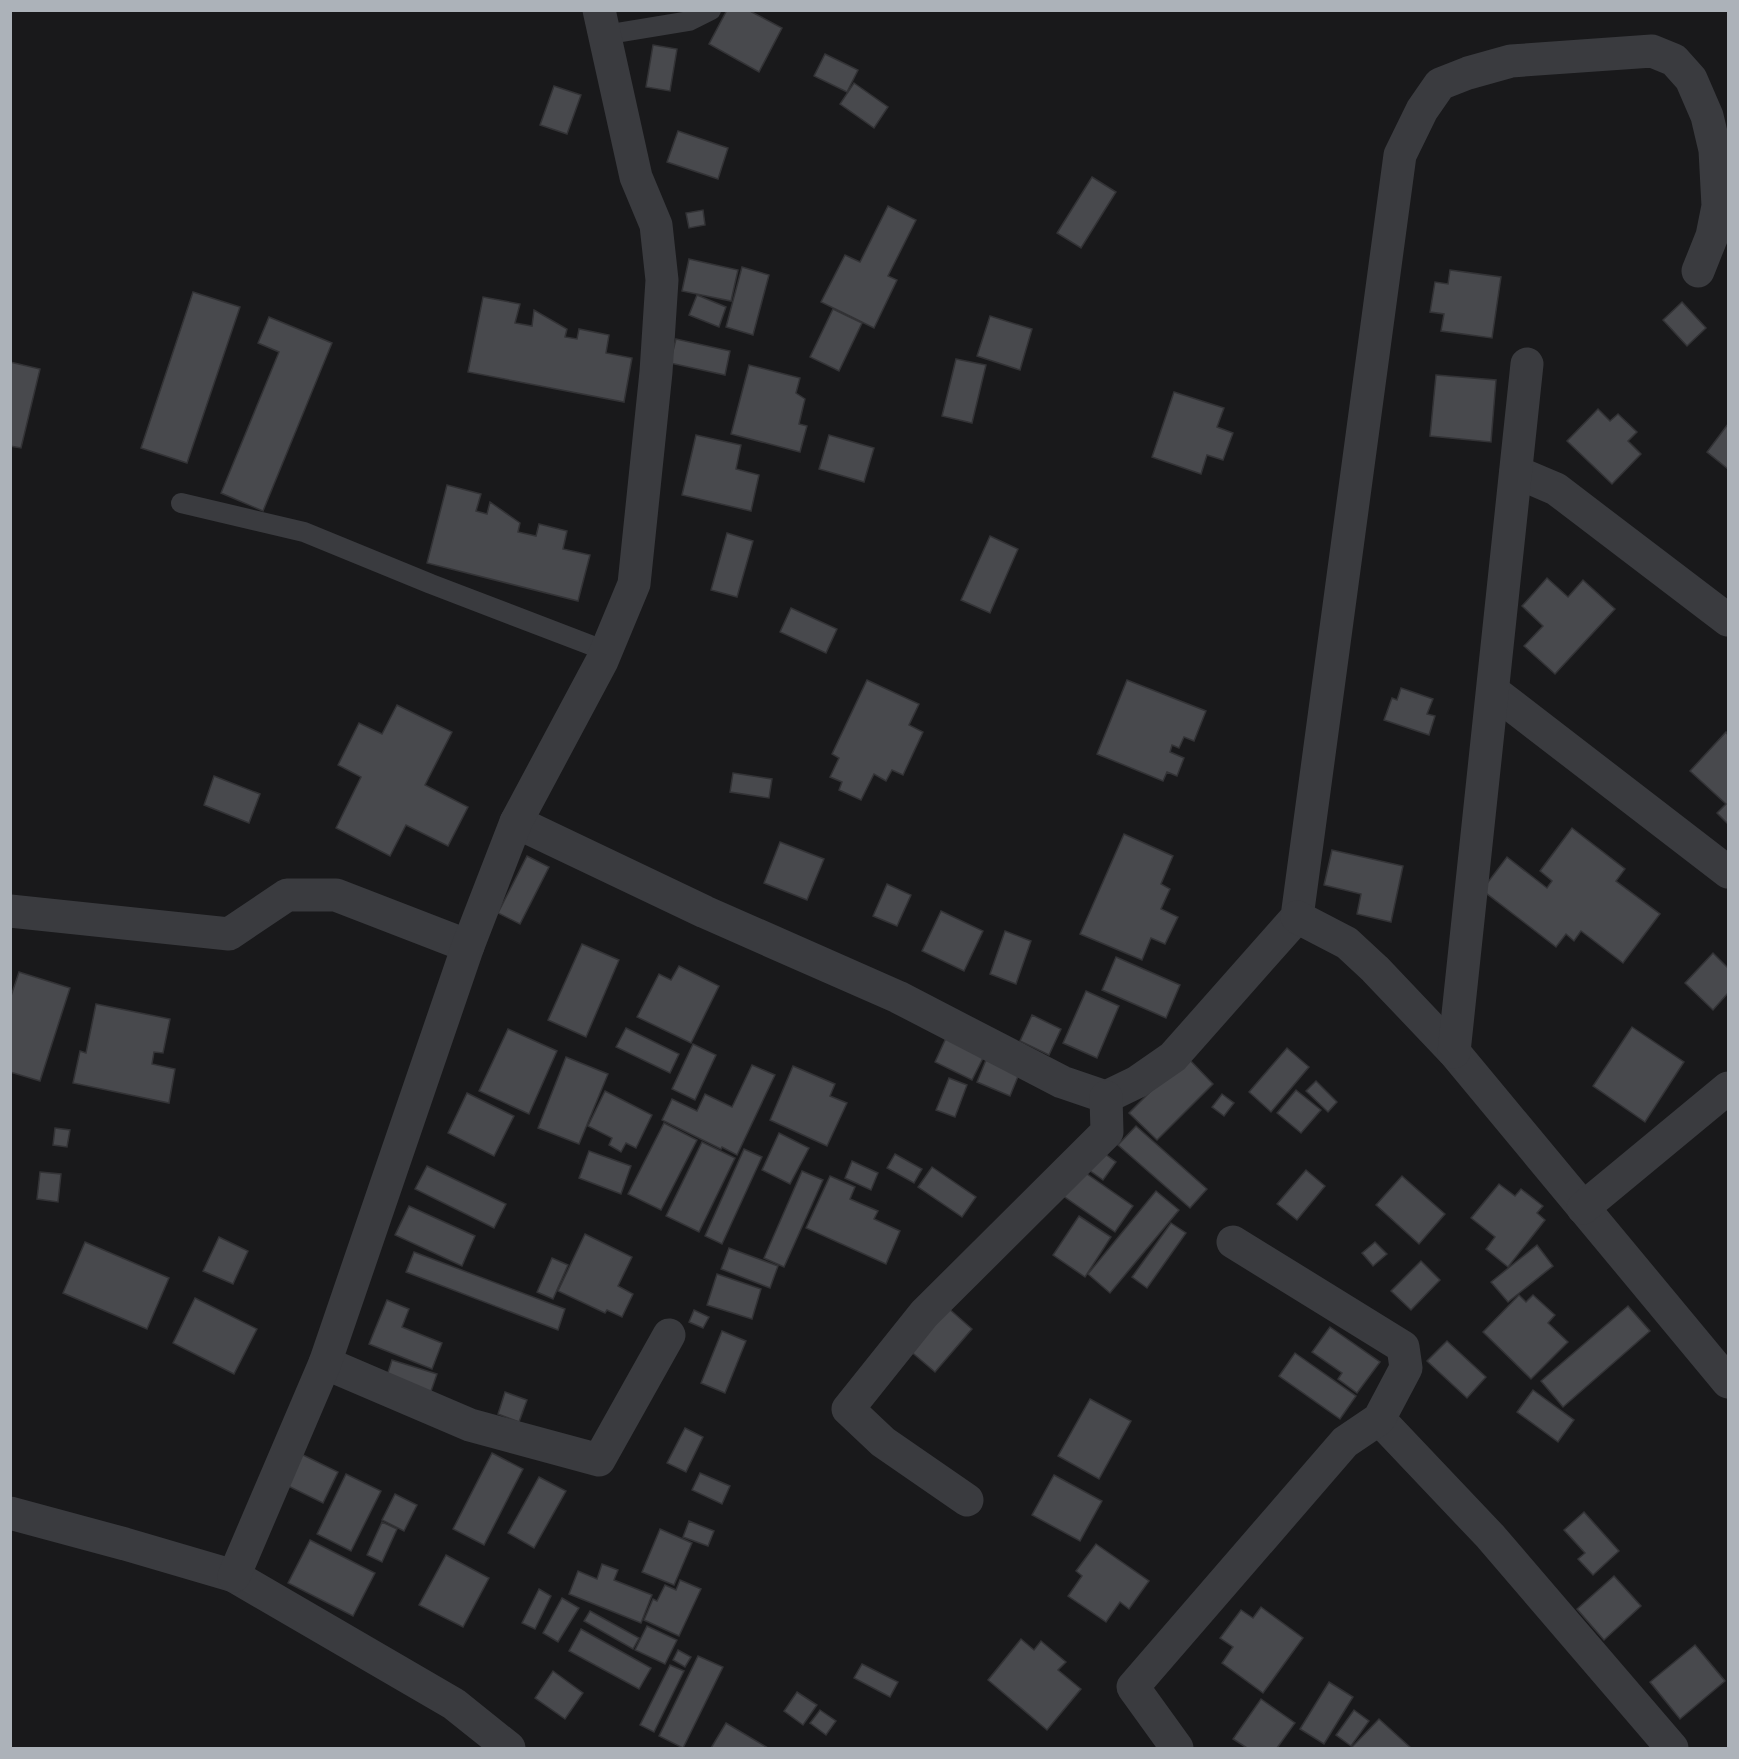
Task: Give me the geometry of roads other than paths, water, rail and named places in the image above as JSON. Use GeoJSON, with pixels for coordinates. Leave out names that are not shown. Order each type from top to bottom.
{"type":"FeatureCollection","features":[{"type":"Feature","properties":{"kind":"street"},"geometry":{"type":"LineString","coordinates":[[234,1576],[325,1364],[468,946],[516,822],[606,651],[634,584],[656,372],[662,280],[656,225],[636,177],[601,23]]}},
{"type":"Feature","properties":{"kind":"street"},"geometry":{"type":"LineString","coordinates":[[516,822],[705,912],[898,997],[1062,1082],[1106,1097],[1137,1082],[1173,1056],[1297,917],[1400,155],[1422,110],[1440,84],[1468,73],[1511,61],[1652,51],[1674,60],[1691,79],[1707,116],[1715,150],[1718,206],[1712,236],[1698,271]]}},
{"type":"Feature","properties":{"kind":"street"},"geometry":{"type":"LineString","coordinates":[[1455,1052],[1527,364]]}},
{"type":"Feature","properties":{"kind":"street"},"geometry":{"type":"LineString","coordinates":[[1516,472],[1556,489],[1728,620]]}},
{"type":"Feature","properties":{"kind":"street"},"geometry":{"type":"LineString","coordinates":[[1493,691],[1728,872]]}},
{"type":"Feature","properties":{"kind":"street"},"geometry":{"type":"LineString","coordinates":[[10,911],[229,934],[287,895],[336,895],[468,946]]}},
{"type":"Feature","properties":{"kind":"street"},"geometry":{"type":"LineString","coordinates":[[1297,917],[1347,943],[1455,1052],[1728,1382]]}},
{"type":"Feature","properties":{"kind":"street"},"geometry":{"type":"LineString","coordinates":[[1583,1208],[1728,1088]]}},
{"type":"Feature","properties":{"kind":"street"},"geometry":{"type":"LineString","coordinates":[[968,1500],[883,1442],[849,1409],[924,1314],[1107,1132],[1106,1097]]}},
{"type":"Feature","properties":{"kind":"street"},"geometry":{"type":"LineString","coordinates":[[1178,1749],[1133,1687],[1345,1442],[1379,1419],[1406,1368],[1403,1347],[1233,1242]]}},
{"type":"Feature","properties":{"kind":"street"},"geometry":{"type":"LineString","coordinates":[[325,1364],[470,1425],[599,1460],[669,1335]]}},
{"type":"Feature","properties":{"kind":"street"},"geometry":{"type":"LineString","coordinates":[[1379,1419],[1490,1536],[1672,1749]]}},
{"type":"Feature","properties":{"kind":"street"},"geometry":{"type":"LineString","coordinates":[[10,1513],[234,1576],[454,1704],[509,1749]]}},
{"type":"Feature","properties":{"kind":"lane"},"geometry":{"type":"LineString","coordinates":[[601,23],[689,21],[711,10]]}},
{"type":"Feature","properties":{"kind":"lane"},"geometry":{"type":"LineString","coordinates":[[181,503],[304,532],[431,584],[606,651]]}}]}
